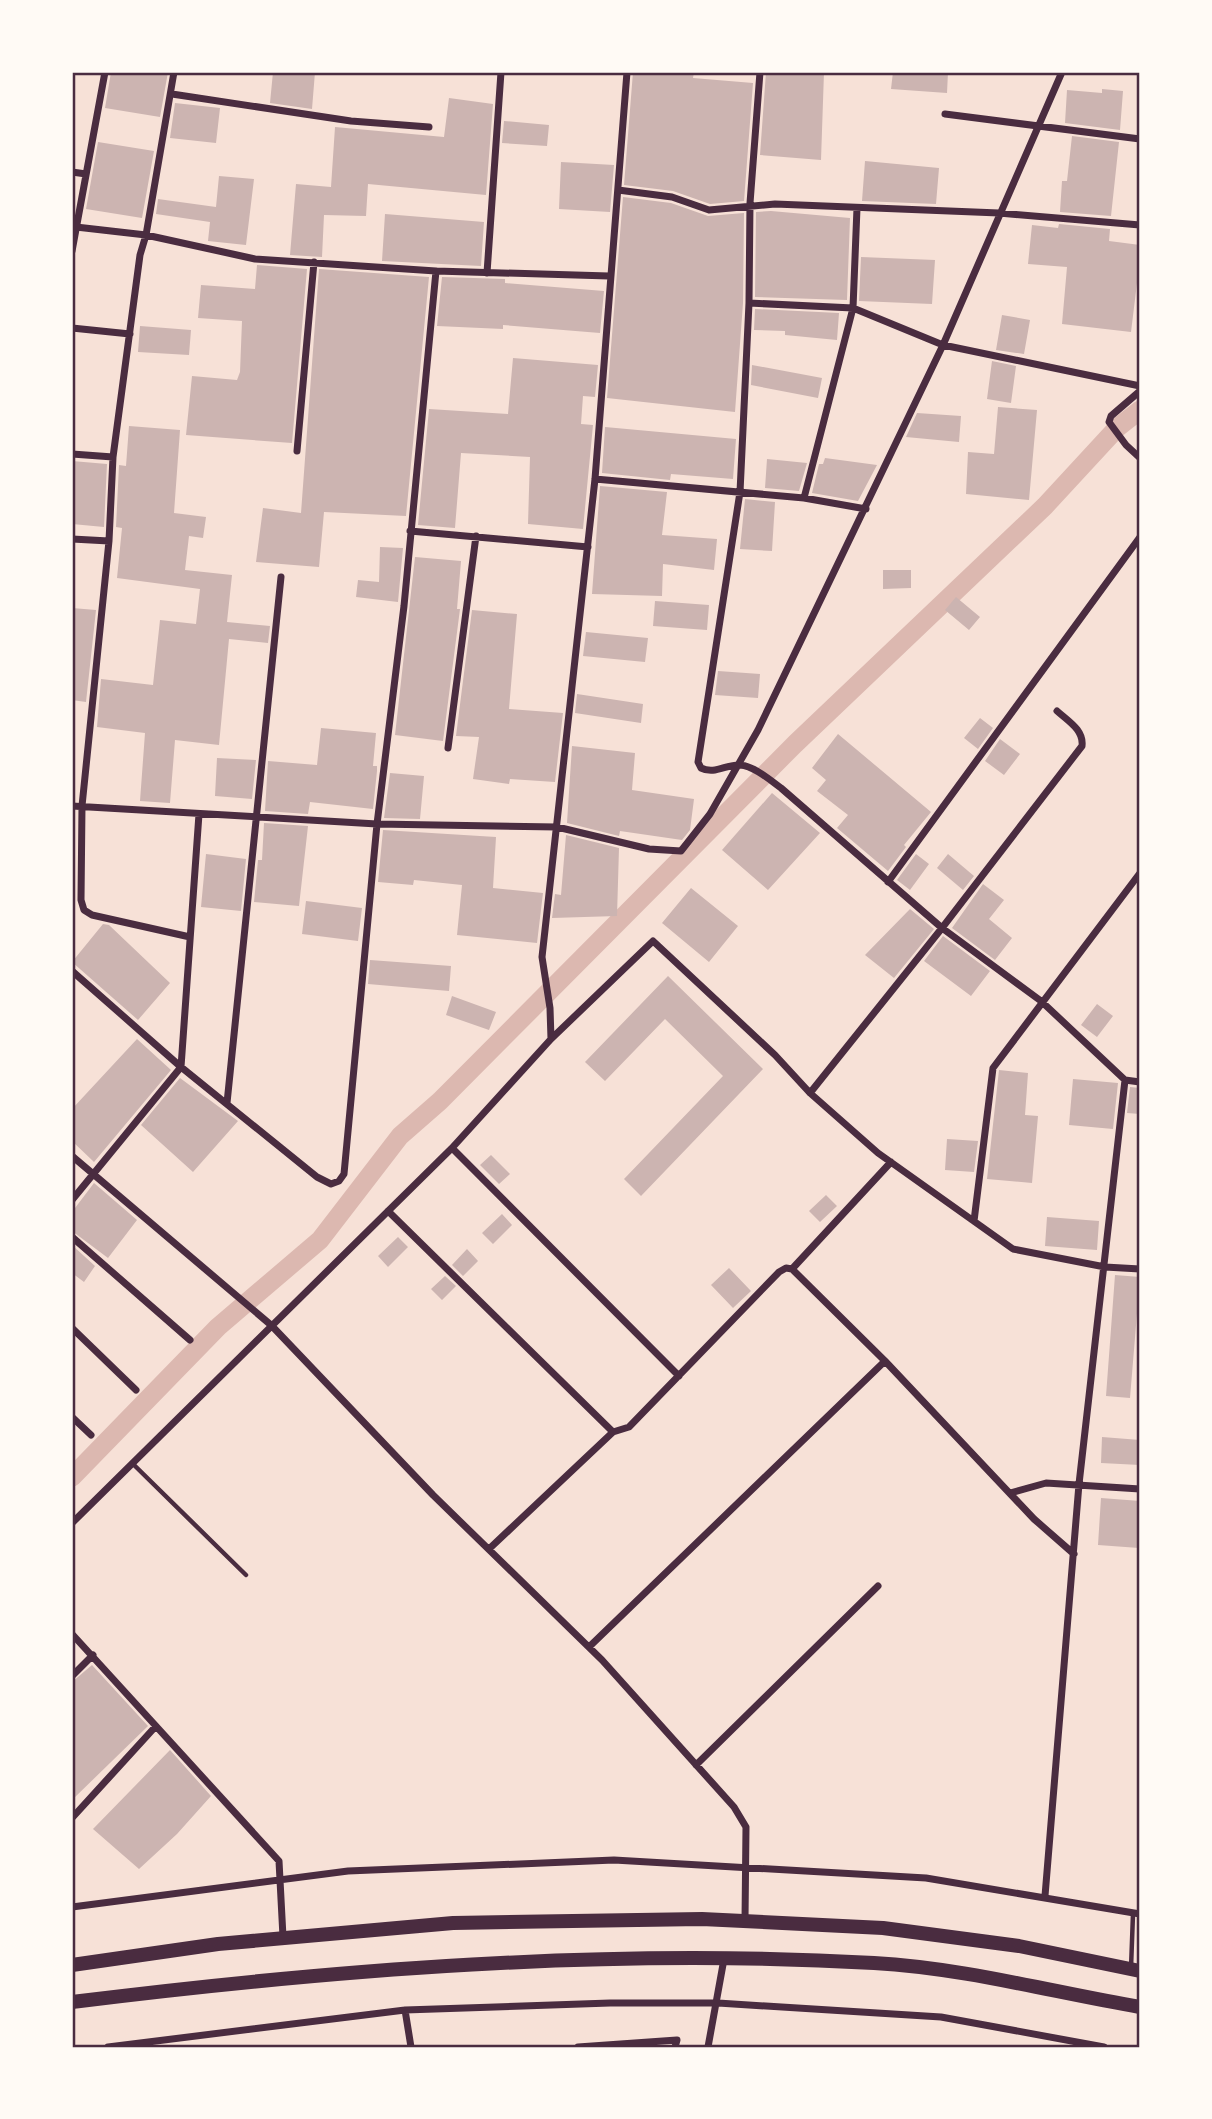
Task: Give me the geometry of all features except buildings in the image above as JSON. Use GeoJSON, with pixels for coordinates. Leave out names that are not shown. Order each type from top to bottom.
{"type":"FeatureCollection","features":[{"type":"Feature","properties":{"kind":"main road"},"geometry":{"type":"LineString","coordinates":[[72,1965],[284,1938],[453,1923],[746,1921],[883,1928],[1019,1946],[1136,1970]]}},
{"type":"Feature","properties":{"kind":"main road"},"geometry":{"type":"LineString","coordinates":[[72,2002],[223,1983],[456,1965],[724,1959],[877,1963],[1018,1983],[1140,2007]]}},
{"type":"Feature","properties":{"kind":"street"},"geometry":{"type":"LineString","coordinates":[[72,251],[105,72]]}},
{"type":"Feature","properties":{"kind":"street"},"geometry":{"type":"LineString","coordinates":[[174,72],[146,235],[140,255],[113,457],[110,541],[82,806],[81,900],[84,910],[92,915],[190,937]]}},
{"type":"Feature","properties":{"kind":"street"},"geometry":{"type":"LineString","coordinates":[[487,273],[501,72]]}},
{"type":"Feature","properties":{"kind":"street"},"geometry":{"type":"LineString","coordinates":[[551,1038],[550,1008],[542,957],[595,479],[626,72]]}},
{"type":"Feature","properties":{"kind":"street"},"geometry":{"type":"LineString","coordinates":[[760,72],[750,208],[749,303],[740,492],[698,754],[701,768],[708,772],[741,765],[762,774],[942,928],[1041,1001],[1125,1080],[1140,1082]]}},
{"type":"Feature","properties":{"kind":"street"},"geometry":{"type":"LineString","coordinates":[[72,806],[377,824],[557,827],[649,849],[681,851],[704,824],[741,765],[943,345],[1062,72]]}},
{"type":"Feature","properties":{"kind":"street"},"geometry":{"type":"LineString","coordinates":[[172,94],[351,121],[429,127]]}},
{"type":"Feature","properties":{"kind":"street"},"geometry":{"type":"LineString","coordinates":[[945,114],[1140,139]]}},
{"type":"Feature","properties":{"kind":"street"},"geometry":{"type":"LineString","coordinates":[[72,172],[86,174]]}},
{"type":"Feature","properties":{"kind":"street"},"geometry":{"type":"LineString","coordinates":[[618,190],[672,197],[709,210],[775,204],[999,214],[1140,226]]}},
{"type":"Feature","properties":{"kind":"street"},"geometry":{"type":"LineString","coordinates":[[804,498],[853,308],[857,208]]}},
{"type":"Feature","properties":{"kind":"street"},"geometry":{"type":"LineString","coordinates":[[76,227],[146,235],[255,259],[436,271],[609,276]]}},
{"type":"Feature","properties":{"kind":"street"},"geometry":{"type":"LineString","coordinates":[[297,451],[314,262]]}},
{"type":"Feature","properties":{"kind":"street"},"geometry":{"type":"LineString","coordinates":[[72,971],[181,1067],[317,1177],[331,1184],[339,1181],[344,1174],[377,824],[404,606],[436,271]]}},
{"type":"Feature","properties":{"kind":"street"},"geometry":{"type":"LineString","coordinates":[[749,303],[853,308],[943,345],[1140,389]]}},
{"type":"Feature","properties":{"kind":"street"},"geometry":{"type":"LineString","coordinates":[[72,328],[130,334]]}},
{"type":"Feature","properties":{"kind":"street"},"geometry":{"type":"LineString","coordinates":[[1140,389],[1111,416],[1110,424],[1140,458]]}},
{"type":"Feature","properties":{"kind":"street"},"geometry":{"type":"LineString","coordinates":[[72,454],[113,457]]}},
{"type":"Feature","properties":{"kind":"street"},"geometry":{"type":"LineString","coordinates":[[595,479],[804,498],[866,509]]}},
{"type":"Feature","properties":{"kind":"street"},"geometry":{"type":"LineString","coordinates":[[410,531],[588,547]]}},
{"type":"Feature","properties":{"kind":"street"},"geometry":{"type":"LineString","coordinates":[[448,748],[475,536]]}},
{"type":"Feature","properties":{"kind":"street"},"geometry":{"type":"LineString","coordinates":[[888,882],[1140,537]]}},
{"type":"Feature","properties":{"kind":"street"},"geometry":{"type":"LineString","coordinates":[[72,539],[110,541]]}},
{"type":"Feature","properties":{"kind":"street"},"geometry":{"type":"LineString","coordinates":[[227,1103],[281,577]]}},
{"type":"Feature","properties":{"kind":"street"},"geometry":{"type":"LineString","coordinates":[[810,1093],[1082,746],[1083,738],[1079,730],[1057,711]]}},
{"type":"Feature","properties":{"kind":"street"},"geometry":{"type":"LineString","coordinates":[[72,1200],[181,1067],[199,814]]}},
{"type":"Feature","properties":{"kind":"street"},"geometry":{"type":"LineString","coordinates":[[974,1221],[991,1073],[1041,1001],[1140,873]]}},
{"type":"Feature","properties":{"kind":"street"},"geometry":{"type":"LineString","coordinates":[[72,1524],[131,1462],[452,1148],[551,1038],[653,941],[775,1055],[810,1093],[891,1162],[1019,1252],[1105,1267],[1140,1269]]}},
{"type":"Feature","properties":{"kind":"street"},"geometry":{"type":"LineString","coordinates":[[1045,1896],[1080,1484],[1125,1080]]}},
{"type":"Feature","properties":{"kind":"street"},"geometry":{"type":"LineString","coordinates":[[452,1148],[680,1376]]}},
{"type":"Feature","properties":{"kind":"street"},"geometry":{"type":"LineString","coordinates":[[72,1156],[271,1325],[489,1549],[589,1647],[742,1817],[746,1834],[746,1921]]}},
{"type":"Feature","properties":{"kind":"street"},"geometry":{"type":"LineString","coordinates":[[792,1269],[891,1162]]}},
{"type":"Feature","properties":{"kind":"street"},"geometry":{"type":"LineString","coordinates":[[388,1211],[613,1432]]}},
{"type":"Feature","properties":{"kind":"street"},"geometry":{"type":"LineString","coordinates":[[72,1237],[190,1340]]}},
{"type":"Feature","properties":{"kind":"street"},"geometry":{"type":"LineString","coordinates":[[489,1549],[613,1432],[629,1427],[779,1272],[786,1268],[792,1269],[885,1361],[1010,1493],[1074,1554]]}},
{"type":"Feature","properties":{"kind":"street"},"geometry":{"type":"LineString","coordinates":[[72,1328],[136,1390]]}},
{"type":"Feature","properties":{"kind":"street"},"geometry":{"type":"LineString","coordinates":[[589,1647],[885,1361]]}},
{"type":"Feature","properties":{"kind":"street"},"geometry":{"type":"LineString","coordinates":[[72,1417],[91,1435]]}},
{"type":"Feature","properties":{"kind":"street"},"geometry":{"type":"LineString","coordinates":[[1010,1493],[1046,1483],[1140,1489]]}},
{"type":"Feature","properties":{"kind":"street"},"geometry":{"type":"LineString","coordinates":[[696,1765],[878,1586]]}},
{"type":"Feature","properties":{"kind":"street"},"geometry":{"type":"LineString","coordinates":[[72,1634],[279,1861],[284,1938]]}},
{"type":"Feature","properties":{"kind":"street"},"geometry":{"type":"LineString","coordinates":[[72,1676],[93,1655]]}},
{"type":"Feature","properties":{"kind":"street"},"geometry":{"type":"LineString","coordinates":[[72,1818],[156,1726]]}},
{"type":"Feature","properties":{"kind":"street"},"geometry":{"type":"LineString","coordinates":[[72,1907],[348,1871],[614,1860],[926,1878],[1136,1913]]}},
{"type":"Feature","properties":{"kind":"street"},"geometry":{"type":"LineString","coordinates":[[708,2047],[724,1959]]}},
{"type":"Feature","properties":{"kind":"street"},"geometry":{"type":"LineString","coordinates":[[108,2047],[405,2010],[610,2003],[718,2003],[941,2017],[1104,2047]]}},
{"type":"Feature","properties":{"kind":"street"},"geometry":{"type":"LineString","coordinates":[[405,2010],[411,2047]]}},
{"type":"Feature","properties":{"kind":"street"},"geometry":{"type":"LineString","coordinates":[[578,2047],[677,2040],[675,2047]]}},
{"type":"Feature","properties":{"kind":"lane"},"geometry":{"type":"LineString","coordinates":[[131,1462],[246,1574]]}},
{"type":"Feature","properties":{"kind":"lane"},"geometry":{"type":"LineString","coordinates":[[1136,1913],[1136,1970]]}},
{"type":"Feature","properties":{"kind":"waterway"},"geometry":{"type":"LineString","coordinates":[[72,1477],[218,1327],[320,1240],[400,1136],[440,1101],[795,744],[1045,506],[1117,428],[1140,410]]}}]}
